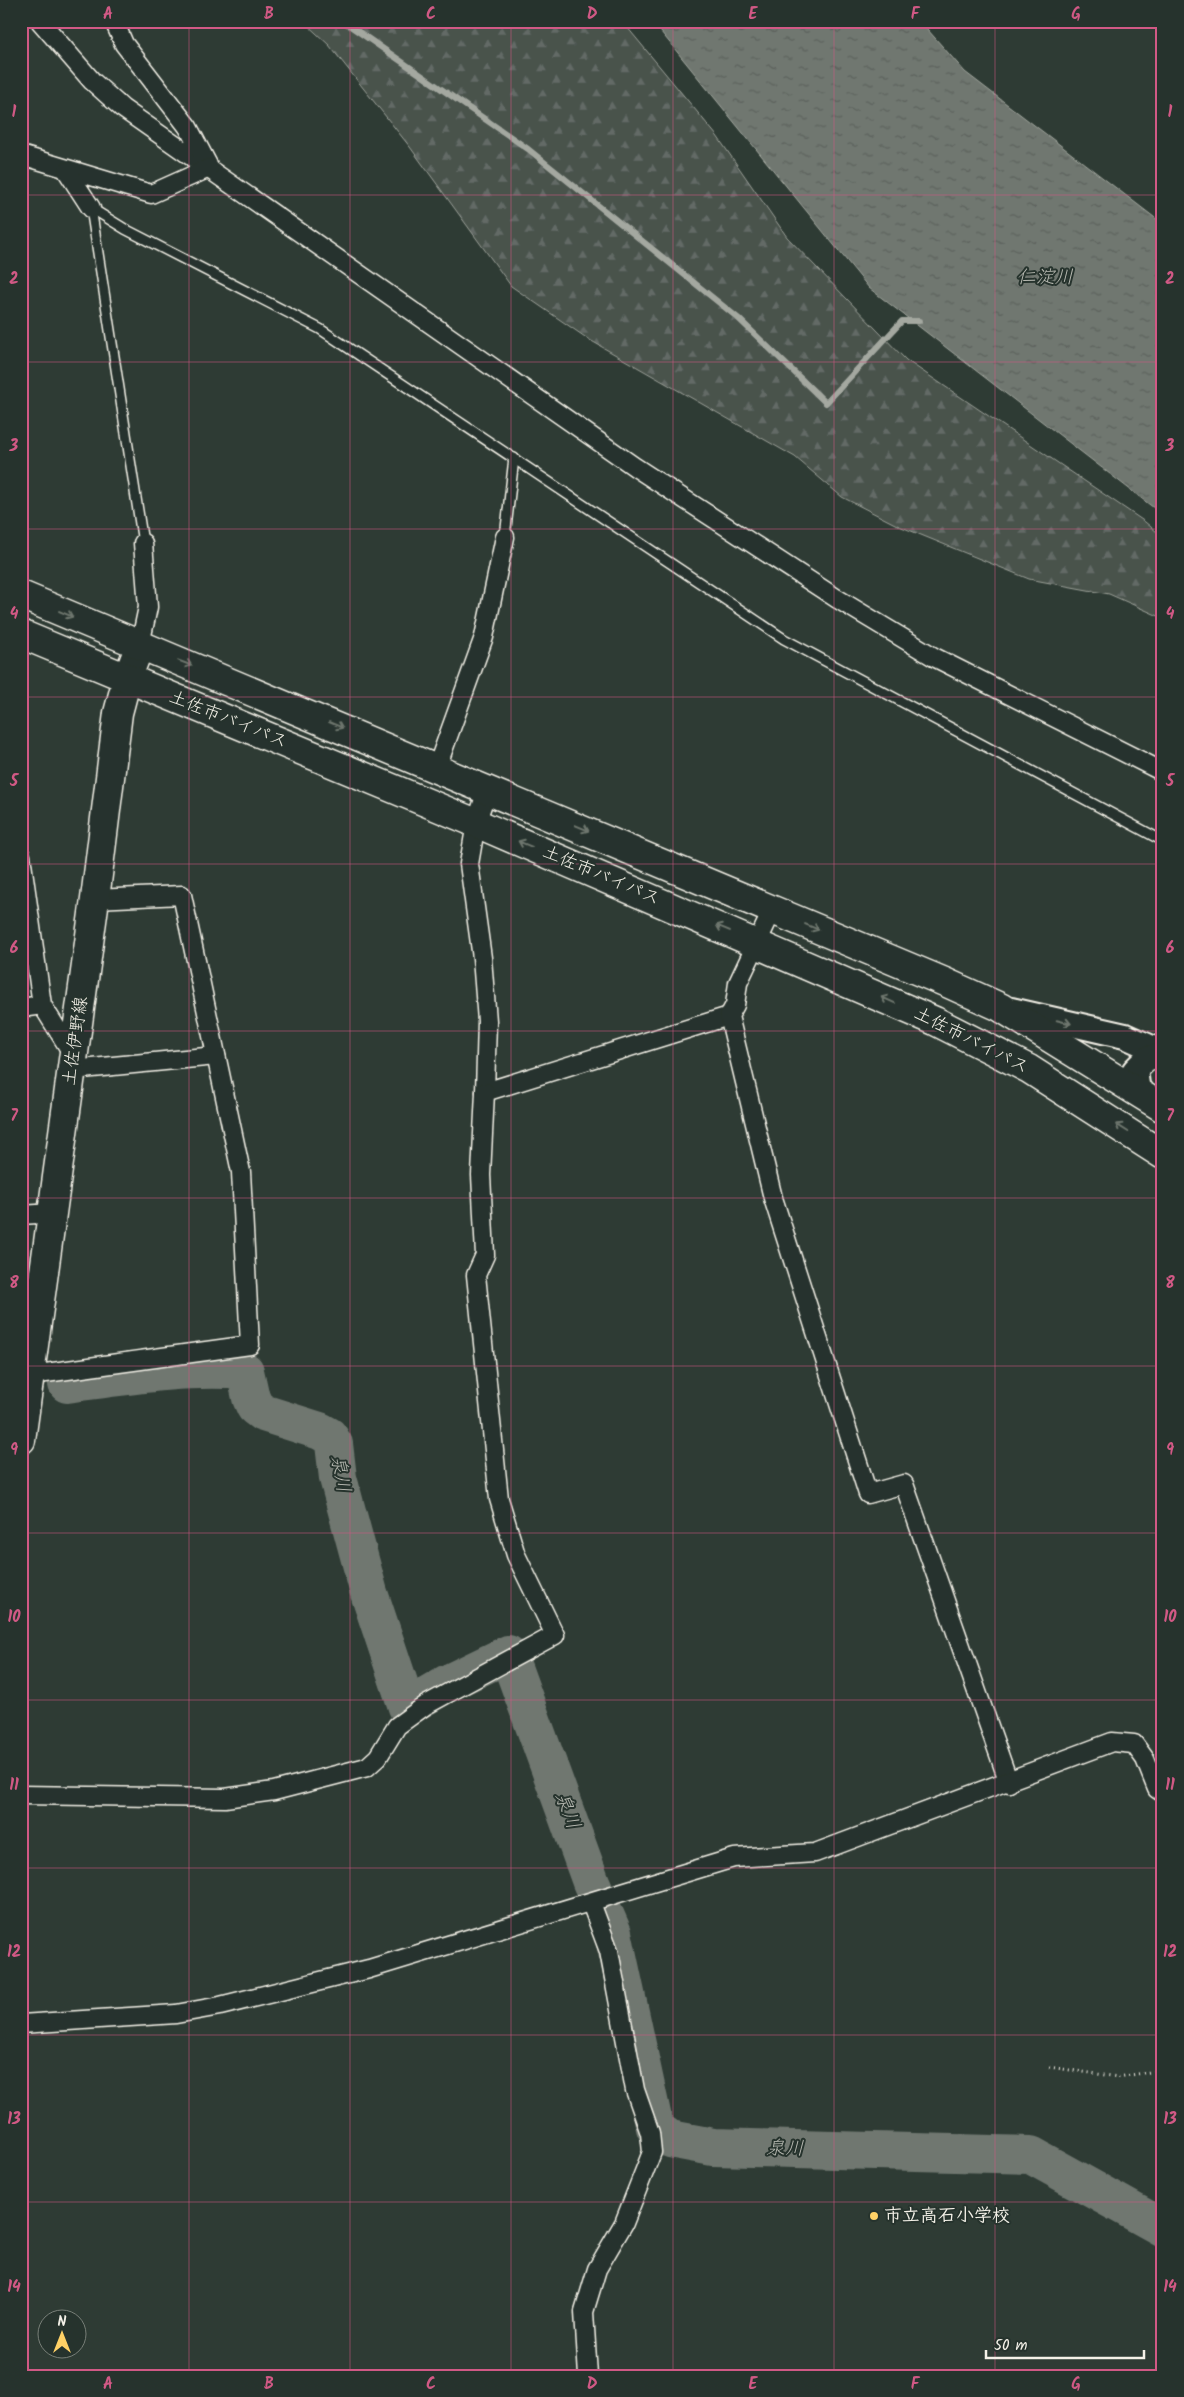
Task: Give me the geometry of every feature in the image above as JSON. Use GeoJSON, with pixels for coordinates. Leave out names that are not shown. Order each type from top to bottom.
{"type":"FeatureCollection","features":[{"type":"Feature","properties":{"kind":"main road","name":"土佐市バイパス"},"geometry":{"type":"LineString","coordinates":[[21,595],[488,788],[947,983],[1000,1007],[1163,1108]]}},
{"type":"Feature","properties":{"kind":"main road","name":"土佐市バイパス"},"geometry":{"type":"LineString","coordinates":[[21,634],[476,823],[935,1021],[1029,1069],[1163,1155]]}},
{"type":"Feature","properties":{"kind":"main road","name":"土佐伊野線"},"geometry":{"type":"LineString","coordinates":[[21,1440],[96,899],[118,713],[127,679],[140,645]]}},
{"type":"Feature","properties":{"kind":"main road"},"geometry":{"type":"LineString","coordinates":[[1000,1007],[1125,1036],[1163,1054]]}},
{"type":"Feature","properties":{"kind":"main road"},"geometry":{"type":"LineString","coordinates":[[1138,1092],[1135,1070],[1146,1058],[1163,1054]]}},
{"type":"Feature","properties":{"kind":"street"},"geometry":{"type":"LineString","coordinates":[[40,21],[92,81],[122,108],[636,467],[836,598],[934,657],[1163,772]]}},
{"type":"Feature","properties":{"kind":"street"},"geometry":{"type":"LineString","coordinates":[[114,21],[124,44],[188,127],[209,168]]}},
{"type":"Feature","properties":{"kind":"street"},"geometry":{"type":"LineString","coordinates":[[21,155],[67,171],[151,194],[209,168]]}},
{"type":"Feature","properties":{"kind":"street"},"geometry":{"type":"LineString","coordinates":[[67,171],[91,208]]}},
{"type":"Feature","properties":{"kind":"street"},"geometry":{"type":"LineString","coordinates":[[437,767],[484,637],[505,537]]}},
{"type":"Feature","properties":{"kind":"street"},"geometry":{"type":"LineString","coordinates":[[140,645],[148,607],[143,542]]}},
{"type":"Feature","properties":{"kind":"street"},"geometry":{"type":"LineString","coordinates":[[21,1795],[225,1798],[274,1791],[367,1767],[378,1757],[397,1726],[426,1705],[555,1635],[516,1555],[500,1499],[476,1275],[486,1255],[481,1175],[487,1021],[482,958],[469,864],[476,823],[488,788]]}},
{"type":"Feature","properties":{"kind":"street"},"geometry":{"type":"LineString","coordinates":[[21,856],[42,1005],[73,1063],[216,1056]]}},
{"type":"Feature","properties":{"kind":"street"},"geometry":{"type":"LineString","coordinates":[[31,1375],[250,1346],[241,1172],[182,895],[96,899]]}},
{"type":"Feature","properties":{"kind":"street"},"geometry":{"type":"LineString","coordinates":[[773,909],[738,983],[735,1005],[729,1016],[773,1198],[868,1494],[904,1484],[1009,1783]]}},
{"type":"Feature","properties":{"kind":"street"},"geometry":{"type":"LineString","coordinates":[[21,1008],[42,1005]]}},
{"type":"Feature","properties":{"kind":"street"},"geometry":{"type":"LineString","coordinates":[[485,1092],[729,1016]]}},
{"type":"Feature","properties":{"kind":"street"},"geometry":{"type":"LineString","coordinates":[[21,1215],[53,1213]]}},
{"type":"Feature","properties":{"kind":"street"},"geometry":{"type":"LineString","coordinates":[[21,2024],[176,2014],[220,2006],[369,1969],[734,1858],[815,1854],[1009,1783],[1112,1742],[1134,1744],[1145,1759],[1157,1789],[1163,1793]]}},
{"type":"Feature","properties":{"kind":"street"},"geometry":{"type":"LineString","coordinates":[[588,2376],[584,2312],[597,2269],[624,2223],[652,2152],[650,2133],[636,2090],[610,1951],[590,1903]]}},
{"type":"Feature","properties":{"kind":"lane"},"geometry":{"type":"LineString","coordinates":[[91,208],[126,229],[320,329],[784,639],[1163,841]]}},
{"type":"Feature","properties":{"kind":"lane"},"geometry":{"type":"LineString","coordinates":[[91,208],[143,542]]}},
{"type":"Feature","properties":{"kind":"lane"},"geometry":{"type":"LineString","coordinates":[[505,537],[514,458]]}},
{"type":"Feature","properties":{"kind":"path"},"geometry":{"type":"LineString","coordinates":[[1049,2067],[1118,2077],[1163,2070]]}},
{"type":"Feature","properties":{"kind":"green space"},"geometry":{"type":"Polygon","coordinates":[[[303,21],[622,21],[717,136],[787,237],[906,360],[1145,522],[1163,537],[1163,618],[1109,594],[1029,579],[899,526],[842,497],[795,457],[588,339],[511,286],[410,147],[329,45],[303,21]]]}},
{"type":"Feature","properties":{"kind":"water","name":"仁淀川"},"geometry":{"type":"Polygon","coordinates":[[[652,21],[920,21],[965,72],[1163,224],[1163,515],[869,288],[652,21]]]}},
{"type":"Feature","properties":{"kind":"waterway"},"geometry":{"type":"LineString","coordinates":[[343,21],[528,149],[738,318],[826,403],[902,321],[919,321]]}},
{"type":"Feature","properties":{"kind":"waterway","name":"泉川"},"geometry":{"type":"LineString","coordinates":[[67,1384],[178,1371],[245,1371],[255,1407],[263,1413],[320,1431],[329,1436],[334,1444],[338,1478],[369,1593],[407,1707],[448,1683],[508,1654],[591,1882],[613,1933],[655,2128],[670,2139],[713,2147],[1031,2155],[1163,2228]]}},
{"type":"Feature","properties":{"kind":"place","name":"市立高石小学校"},"geometry":{"type":"Point","coordinates":[874,2216]}}]}
